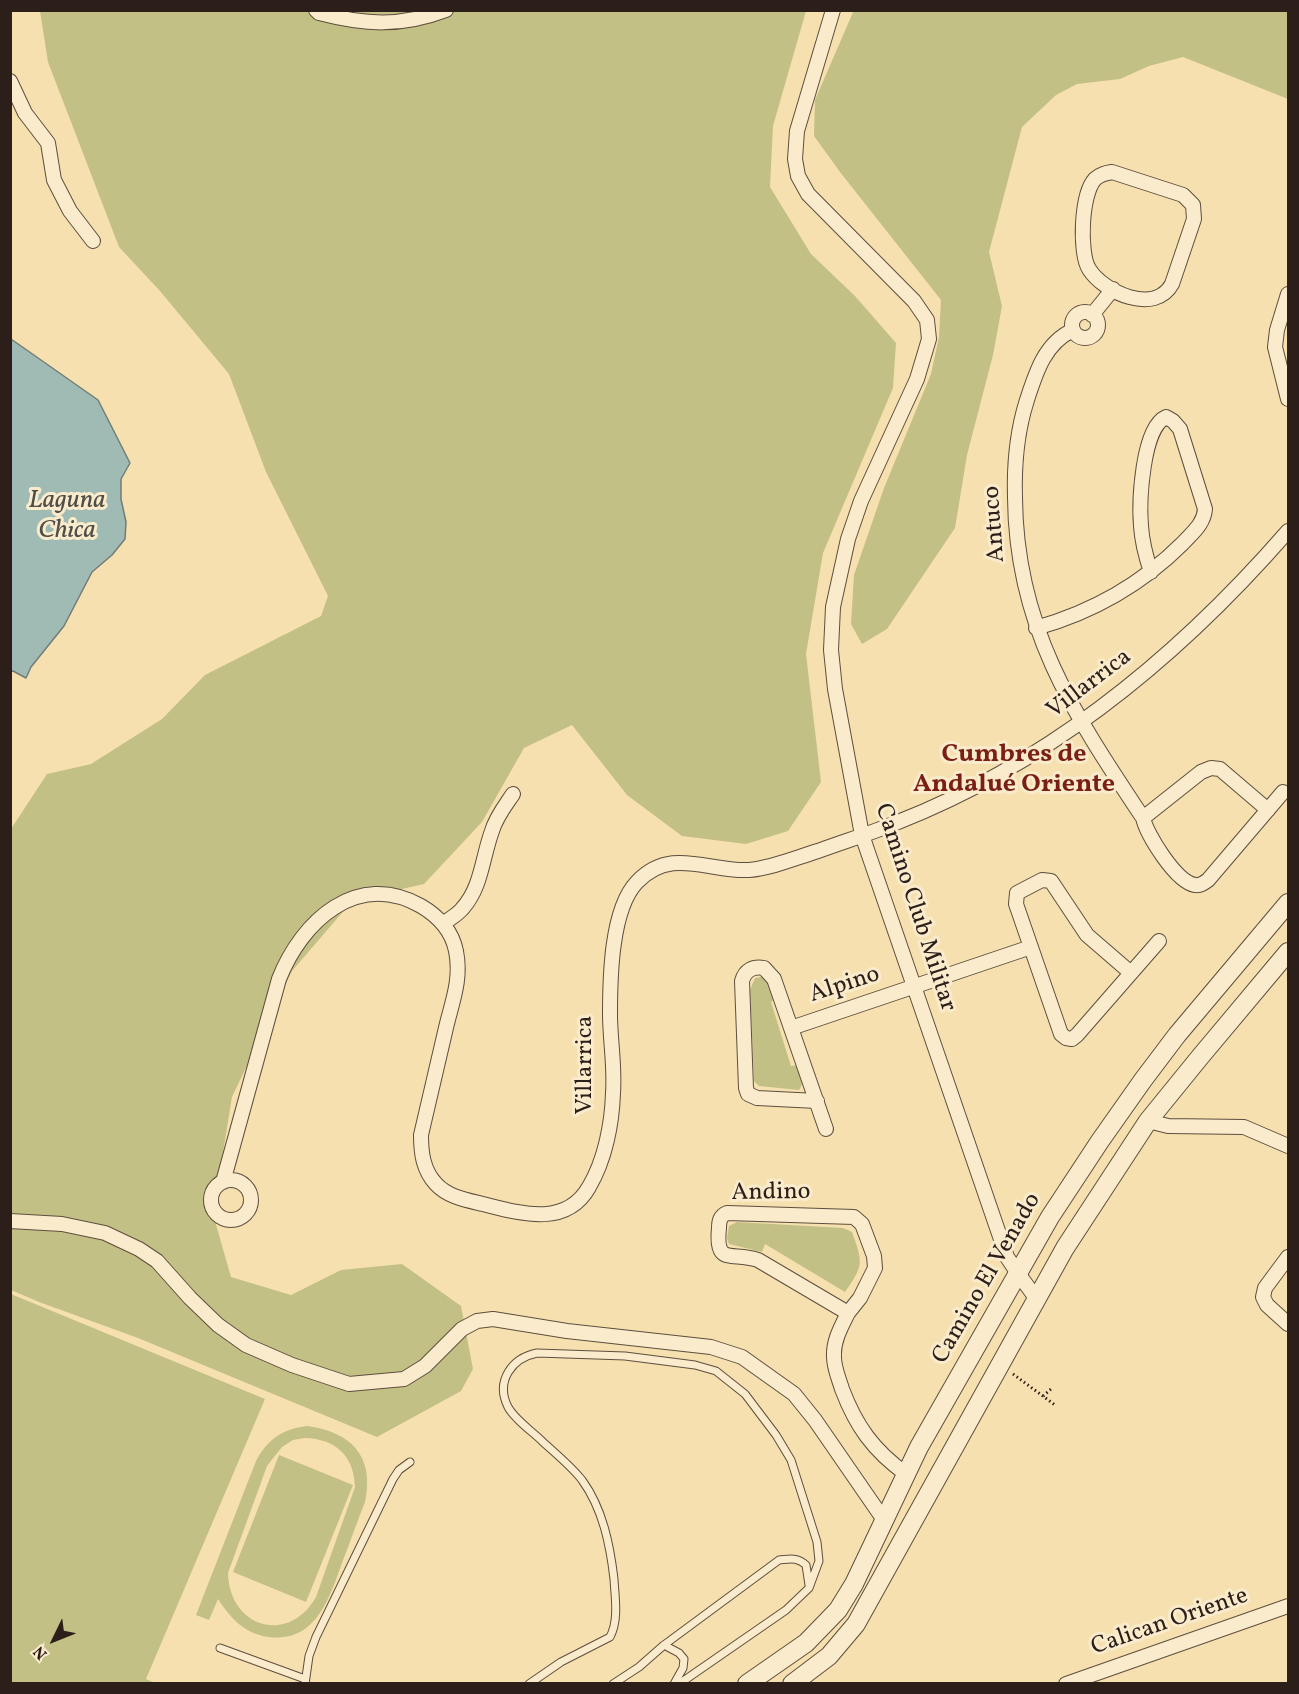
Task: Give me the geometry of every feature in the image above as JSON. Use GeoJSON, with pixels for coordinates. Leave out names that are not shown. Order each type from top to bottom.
{"type":"FeatureCollection","features":[{"type":"Feature","properties":{"kind":"street"},"geometry":{"type":"LineString","coordinates":[[316,10],[319,13],[344,20],[386,24],[423,19],[446,10]]}},
{"type":"Feature","properties":{"kind":"street","name":"Camino Club Militar"},"geometry":{"type":"LineString","coordinates":[[833,10],[797,131],[795,159],[798,176],[808,194],[914,301],[927,320],[929,339],[917,379],[861,501],[848,539],[832,607],[831,650],[836,689],[862,835],[1007,1257],[1036,1298]]}},
{"type":"Feature","properties":{"kind":"street"},"geometry":{"type":"LineString","coordinates":[[10,81],[25,113],[48,143],[54,180],[64,201],[93,241]]}},
{"type":"Feature","properties":{"kind":"street"},"geometry":{"type":"LineString","coordinates":[[1106,173],[1118,173],[1189,199],[1195,212],[1194,219],[1172,284],[1166,292],[1147,300],[1126,296],[1113,289],[1094,276],[1083,254],[1085,207],[1095,178],[1106,173]]}},
{"type":"Feature","properties":{"kind":"street"},"geometry":{"type":"LineString","coordinates":[[1092,315],[1113,289]]}},
{"type":"Feature","properties":{"kind":"street"},"geometry":{"type":"LineString","coordinates":[[1288,294],[1277,330],[1275,347],[1288,399]]}},
{"type":"Feature","properties":{"kind":"street"},"geometry":{"type":"LineString","coordinates":[[1084,312],[1092,315],[1098,325],[1093,335],[1082,338],[1073,330],[1072,322],[1077,315],[1084,312]]}},
{"type":"Feature","properties":{"kind":"street","name":"Antuco"},"geometry":{"type":"LineString","coordinates":[[1073,330],[1055,341],[1043,359],[1025,407],[1018,441],[1015,487],[1018,549],[1028,602],[1036,628],[1056,676],[1093,743],[1143,818],[1147,830],[1175,870],[1192,885],[1199,885],[1208,880],[1268,810]]}},
{"type":"Feature","properties":{"kind":"street"},"geometry":{"type":"LineString","coordinates":[[1036,628],[1105,603],[1127,590],[1151,572],[1199,526],[1205,515],[1204,503],[1182,435],[1173,421],[1166,417],[1158,423],[1151,435],[1142,484],[1142,532],[1151,572]]}},
{"type":"Feature","properties":{"kind":"street","name":"Villarrica"},"geometry":{"type":"LineString","coordinates":[[223,1182],[285,963],[310,929],[333,908],[350,898],[371,893],[394,895],[415,903],[433,914],[443,924],[456,949],[459,979],[421,1135],[421,1155],[435,1183],[456,1197],[525,1214],[550,1214],[574,1205],[588,1189],[602,1154],[610,1122],[614,1090],[610,1015],[613,954],[622,909],[630,890],[644,875],[669,863],[685,862],[720,868],[752,870],[781,863],[905,819],[963,793],[1024,759],[1082,721],[1137,679],[1174,648],[1232,592],[1288,533]]}},
{"type":"Feature","properties":{"kind":"street"},"geometry":{"type":"LineString","coordinates":[[1143,818],[1201,772],[1211,768],[1223,772],[1268,810],[1283,792]]}},
{"type":"Feature","properties":{"kind":"street"},"geometry":{"type":"LineString","coordinates":[[443,924],[461,910],[470,897],[481,875],[498,816],[513,795]]}},
{"type":"Feature","properties":{"kind":"street"},"geometry":{"type":"LineString","coordinates":[[1131,973],[1087,935],[1055,886],[1048,880],[1042,880],[1019,891],[1015,896],[1061,1034],[1069,1039],[1077,1035],[1159,941]]}},
{"type":"Feature","properties":{"kind":"street","name":"Camino El Venado"},"geometry":{"type":"LineString","coordinates":[[747,1683],[806,1643],[828,1622],[846,1597],[906,1474],[1017,1272],[1082,1166],[1177,1035],[1288,903]]}},
{"type":"Feature","properties":{"kind":"street","name":"Alpino"},"geometry":{"type":"LineString","coordinates":[[791,1028],[1031,947]]}},
{"type":"Feature","properties":{"kind":"street","name":"Camino El Venado"},"geometry":{"type":"LineString","coordinates":[[801,1681],[839,1646],[863,1614],[1036,1298],[1065,1248],[1148,1121],[1178,1082],[1288,954]]}},
{"type":"Feature","properties":{"kind":"street"},"geometry":{"type":"LineString","coordinates":[[817,1101],[757,1098],[748,1094],[742,981],[748,970],[764,968],[772,975],[817,1101],[826,1129]]}},
{"type":"Feature","properties":{"kind":"street"},"geometry":{"type":"LineString","coordinates":[[1148,1121],[1168,1126],[1244,1127],[1288,1146]]}},
{"type":"Feature","properties":{"kind":"street","name":"Andino"},"geometry":{"type":"LineString","coordinates":[[848,1313],[758,1260],[723,1254],[717,1245],[719,1222],[722,1216],[727,1213],[857,1218],[862,1224],[874,1256],[875,1268],[836,1336],[834,1358],[841,1385],[861,1430],[886,1460],[906,1474]]}},
{"type":"Feature","properties":{"kind":"street"},"geometry":{"type":"LineString","coordinates":[[10,1221],[62,1224],[105,1233],[139,1248],[157,1261],[218,1325],[246,1345],[292,1365],[349,1384],[404,1379],[425,1366],[462,1329],[477,1321],[494,1319],[567,1331],[711,1347],[742,1356],[794,1394],[815,1420],[884,1520]]}},
{"type":"Feature","properties":{"kind":"street"},"geometry":{"type":"LineString","coordinates":[[1288,1257],[1265,1288],[1263,1297],[1267,1305],[1288,1324]]}},
{"type":"Feature","properties":{"kind":"street","name":"Calican Oriente"},"geometry":{"type":"LineString","coordinates":[[1066,1683],[1288,1606]]}},
{"type":"Feature","properties":{"kind":"lane"},"geometry":{"type":"LineString","coordinates":[[529,1683],[561,1662],[610,1637],[616,1618],[611,1556],[605,1529],[590,1494],[582,1480],[570,1467],[520,1421],[506,1404],[504,1388],[508,1371],[513,1364],[527,1354],[537,1353],[625,1356],[716,1371],[745,1394],[763,1415],[794,1469],[817,1542],[819,1562],[809,1588],[786,1610],[679,1683]]}},
{"type":"Feature","properties":{"kind":"lane"},"geometry":{"type":"LineString","coordinates":[[220,1648],[305,1681],[312,1647],[342,1583],[393,1479],[399,1470],[410,1462]]}},
{"type":"Feature","properties":{"kind":"lane"},"geometry":{"type":"LineString","coordinates":[[613,1683],[639,1667],[664,1645],[779,1560],[794,1558],[806,1565],[809,1588]]}},
{"type":"Feature","properties":{"kind":"lane"},"geometry":{"type":"LineString","coordinates":[[664,1645],[680,1653],[684,1659],[683,1668],[674,1683]]}},
{"type":"Feature","properties":{"kind":"path"},"geometry":{"type":"LineString","coordinates":[[1000,1364],[1055,1406]]}},
{"type":"Feature","properties":{"kind":"path"},"geometry":{"type":"LineString","coordinates":[[1043,1396],[1051,1389]]}},
{"type":"Feature","properties":{"kind":"shaded area"},"geometry":{"type":"Polygon","coordinates":[[[854,10],[1288,11],[1288,99],[1183,57],[1149,66],[1120,79],[1077,84],[1056,95],[1022,127],[989,252],[1002,306],[993,355],[967,455],[955,528],[887,629],[862,644],[851,624],[854,575],[884,488],[931,374],[939,337],[941,300],[814,136],[815,100],[854,10]]]}},
{"type":"Feature","properties":{"kind":"shaded area"},"geometry":{"type":"Polygon","coordinates":[[[40,11],[806,11],[773,126],[770,187],[811,254],[855,296],[896,343],[893,388],[823,553],[806,654],[821,782],[788,831],[746,844],[682,836],[627,795],[572,725],[524,748],[482,822],[424,884],[353,900],[292,971],[232,1097],[213,1214],[231,1277],[291,1295],[341,1270],[402,1264],[461,1306],[473,1369],[461,1391],[377,1437],[138,1338],[11,1290],[11,829],[47,774],[91,764],[162,719],[205,675],[321,616],[328,596],[266,472],[229,374],[160,291],[119,247],[48,62],[40,11]]]}},
{"type":"Feature","properties":{"kind":"shaded area"},"geometry":{"type":"Polygon","coordinates":[[[762,977],[768,980],[776,998],[771,1002],[791,1066],[799,1065],[800,1068],[802,1081],[799,1090],[759,1086],[754,1081],[750,990],[755,978],[762,977]]]}},
{"type":"Feature","properties":{"kind":"shaded area"},"geometry":{"type":"Polygon","coordinates":[[[737,1222],[843,1228],[852,1232],[860,1257],[856,1276],[845,1292],[765,1244],[762,1252],[729,1244],[727,1238],[729,1226],[737,1222]]]}},
{"type":"Feature","properties":{"kind":"shaded area"},"geometry":{"type":"Polygon","coordinates":[[[11,1294],[265,1399],[146,1679],[155,1683],[11,1683],[11,1294]]]}},
{"type":"Feature","properties":{"kind":"shaded area"},"geometry":{"type":"Polygon","coordinates":[[[307,1426],[323,1429],[347,1441],[363,1459],[366,1472],[365,1502],[326,1604],[309,1626],[298,1633],[284,1637],[259,1635],[245,1628],[233,1619],[218,1599],[209,1620],[196,1615],[256,1461],[270,1441],[307,1426]],[[316,1439],[293,1440],[282,1447],[267,1466],[228,1573],[231,1592],[238,1606],[249,1617],[262,1624],[276,1625],[291,1622],[304,1612],[316,1597],[355,1487],[354,1476],[347,1458],[334,1446],[316,1439]]]}},
{"type":"Feature","properties":{"kind":"shaded area"},"geometry":{"type":"Polygon","coordinates":[[[279,1455],[353,1485],[306,1602],[233,1572],[279,1455]]]}},
{"type":"Feature","properties":{"kind":"water","name":"Laguna Chica"},"geometry":{"type":"Polygon","coordinates":[[[11,339],[98,400],[130,463],[121,479],[121,499],[126,522],[125,539],[112,555],[92,572],[64,626],[31,667],[26,678],[13,671],[10,672],[11,339]]]}},
{"type":"Feature","properties":{"kind":"district","name":"Cumbres de Andalué Oriente"},"geometry":{"type":"Point","coordinates":[1014,771]}}]}
